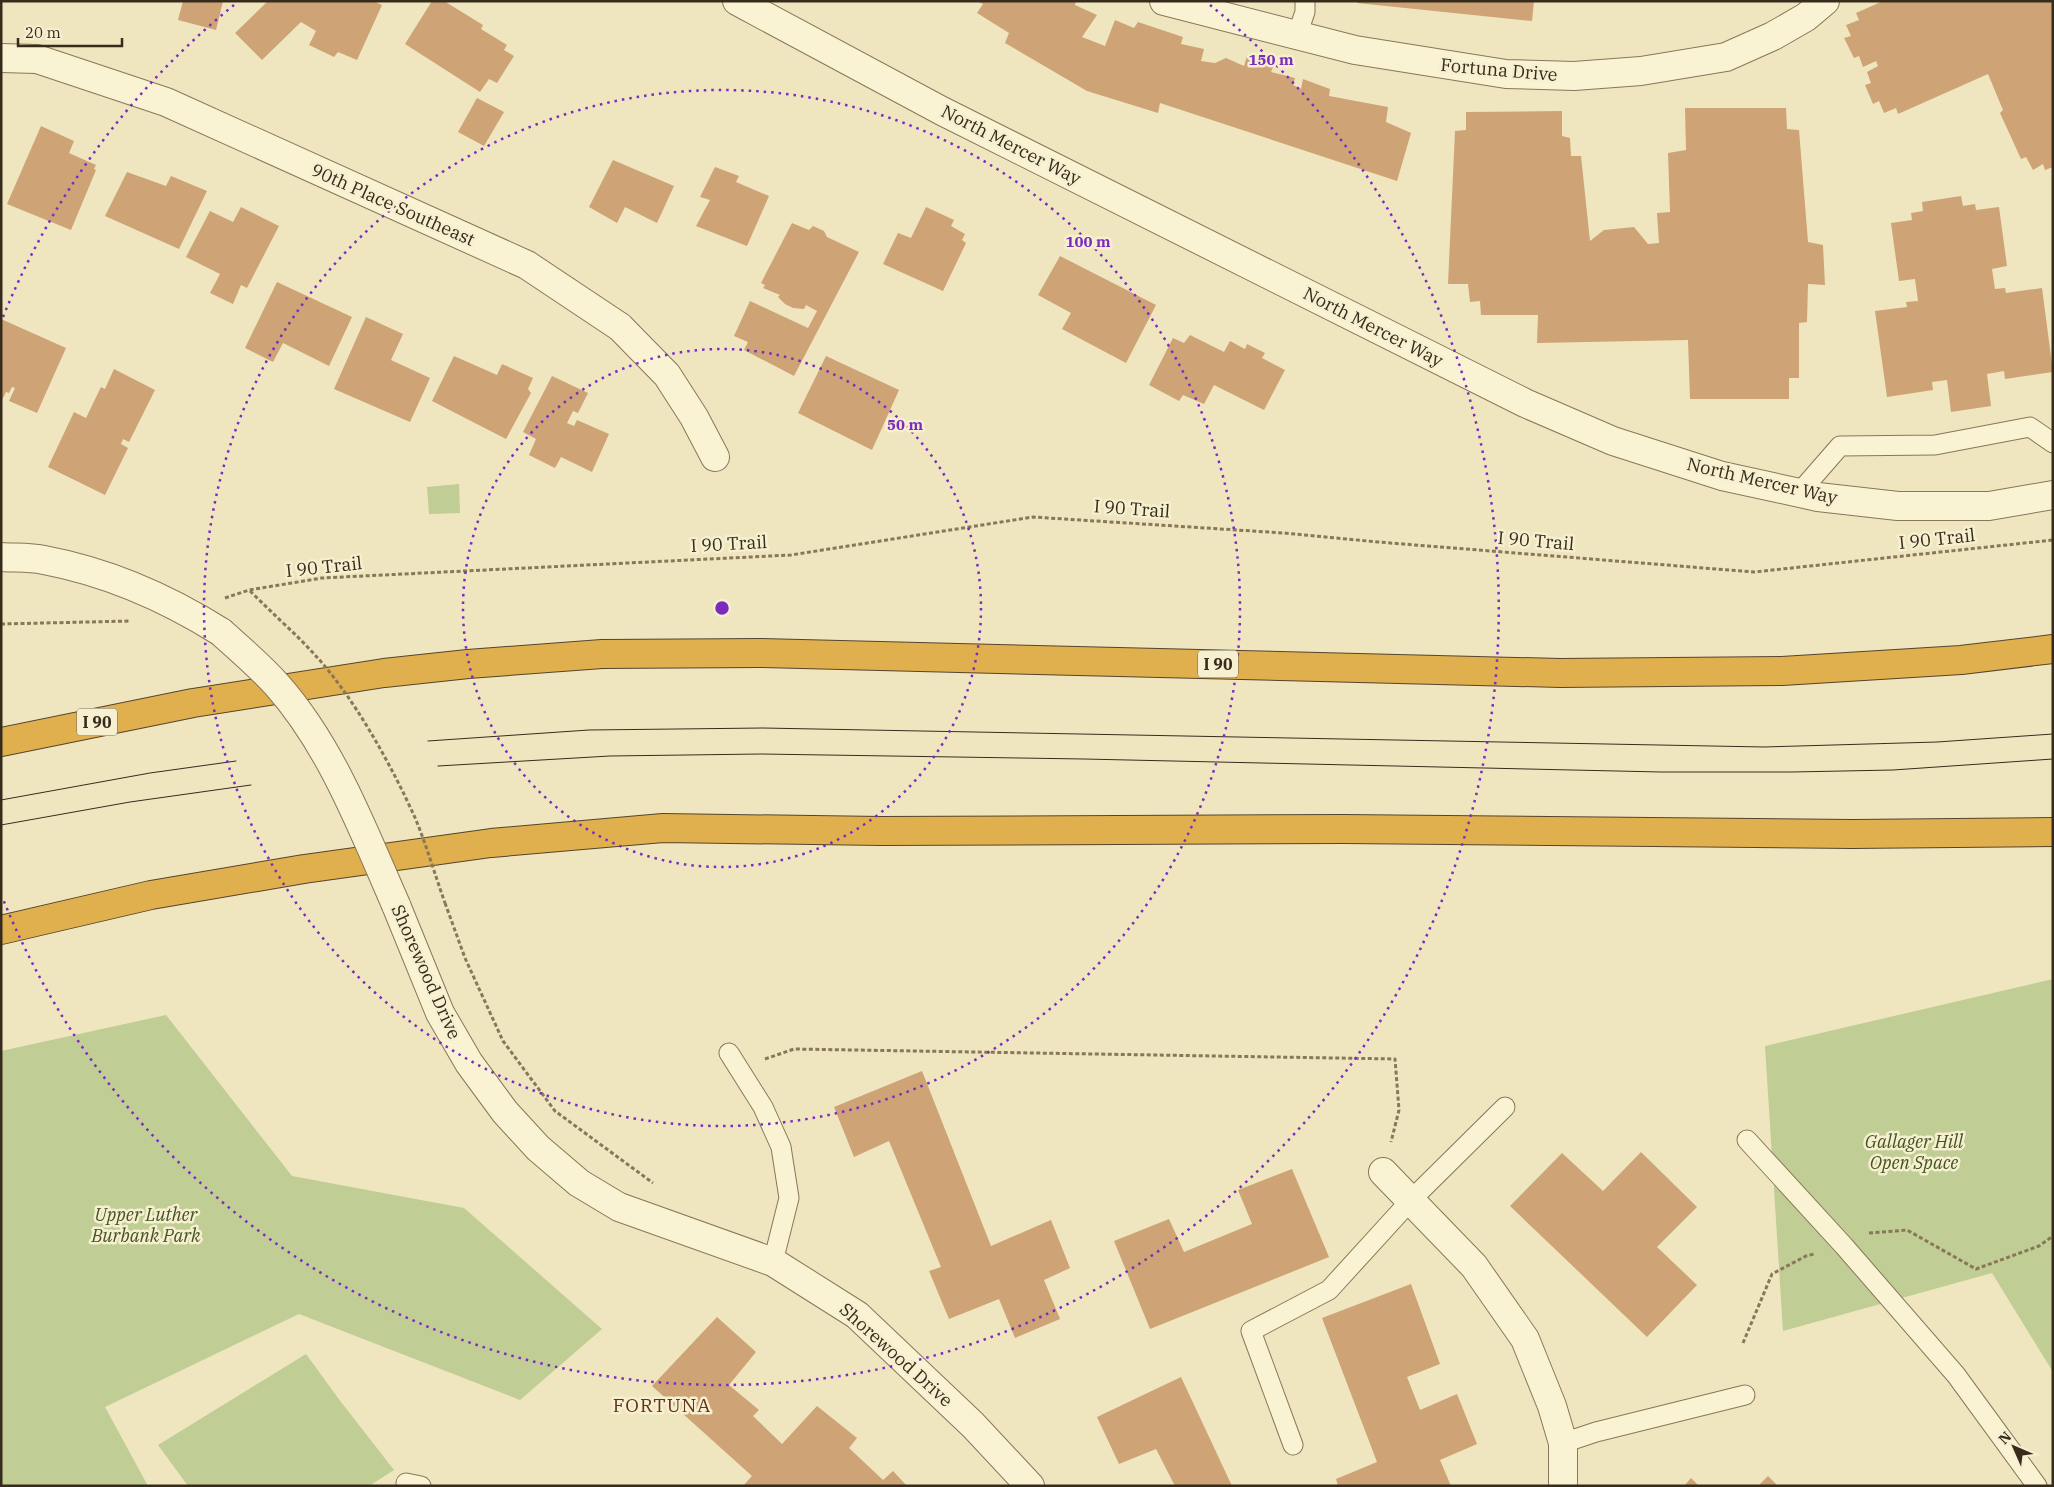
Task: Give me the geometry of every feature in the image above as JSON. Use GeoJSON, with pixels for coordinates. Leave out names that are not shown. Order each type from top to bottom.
{"type":"FeatureCollection","features":[{"type":"Feature","properties":{"kind":"highway","name":"I 90"},"geometry":{"type":"LineString","coordinates":[[1,742],[193,703],[384,673],[468,664],[602,654],[760,653],[1560,673],[1782,672],[1961,660],[2053,649]]}},
{"type":"Feature","properties":{"kind":"highway"},"geometry":{"type":"LineString","coordinates":[[1,930],[151,895],[304,870],[491,843],[663,828],[881,831],[1353,829],[1852,834],[2053,832]]}},
{"type":"Feature","properties":{"kind":"street","name":"North Mercer Way"},"geometry":{"type":"LineString","coordinates":[[737,1],[942,111],[1525,403],[1613,441],[1722,476],[1799,493],[1898,506],[1989,506],[2053,495]]}},
{"type":"Feature","properties":{"kind":"street","name":"Fortuna Drive"},"geometry":{"type":"LineString","coordinates":[[1165,2],[1355,50],[1506,74],[1574,76],[1641,71],[1726,57],[1773,36],[1806,17],[1825,1]]}},
{"type":"Feature","properties":{"kind":"street","name":"90th Place Southeast"},"geometry":{"type":"LineString","coordinates":[[1,58],[37,59],[166,102],[527,265],[620,327],[667,375],[694,417],[715,457]]}},
{"type":"Feature","properties":{"kind":"street","name":"Shorewood Drive"},"geometry":{"type":"LineString","coordinates":[[1,557],[42,560],[129,583],[187,610],[221,632],[277,685],[305,722],[346,793],[396,905],[440,1013],[469,1063],[505,1112],[538,1148],[578,1183],[619,1207],[773,1262],[857,1315],[944,1397],[1022,1483]]}},
{"type":"Feature","properties":{"kind":"street"},"geometry":{"type":"LineString","coordinates":[[1383,1172],[1474,1266],[1525,1339],[1552,1406],[1563,1443],[1563,1486]]}},
{"type":"Feature","properties":{"kind":"lane"},"geometry":{"type":"LineString","coordinates":[[1298,35],[1305,12],[1306,1]]}},
{"type":"Feature","properties":{"kind":"lane"},"geometry":{"type":"LineString","coordinates":[[1799,493],[1840,446],[1935,445],[2030,427],[2053,443]]}},
{"type":"Feature","properties":{"kind":"lane"},"geometry":{"type":"LineString","coordinates":[[734,1061],[763,1106],[781,1147],[789,1198],[773,1262]]}},
{"type":"Feature","properties":{"kind":"lane"},"geometry":{"type":"LineString","coordinates":[[1293,1445],[1251,1331],[1329,1290],[1411,1200],[1504,1107]]}},
{"type":"Feature","properties":{"kind":"lane"},"geometry":{"type":"LineString","coordinates":[[1748,1140],[1844,1246],[1956,1375],[2037,1486]]}},
{"type":"Feature","properties":{"kind":"lane"},"geometry":{"type":"LineString","coordinates":[[1563,1443],[1596,1432],[1745,1395]]}},
{"type":"Feature","properties":{"kind":"path","name":"I 90 Trail"},"geometry":{"type":"LineString","coordinates":[[222,599],[249,590],[322,578],[791,555],[1033,516],[1284,533],[1754,572],[2053,540]]}},
{"type":"Feature","properties":{"kind":"path"},"geometry":{"type":"LineString","coordinates":[[249,590],[316,655],[344,691],[370,733],[397,781],[416,821],[465,958],[504,1041],[555,1111],[658,1187]]}},
{"type":"Feature","properties":{"kind":"path"},"geometry":{"type":"LineString","coordinates":[[1,624],[132,621]]}},
{"type":"Feature","properties":{"kind":"path"},"geometry":{"type":"LineString","coordinates":[[734,1061],[794,1049],[1395,1059],[1399,1110],[1383,1172]]}},
{"type":"Feature","properties":{"kind":"path"},"geometry":{"type":"LineString","coordinates":[[1743,1343],[1772,1274],[1806,1256],[1844,1246],[1871,1231],[1907,1230],[1976,1269],[2039,1246],[2053,1236]]}},
{"type":"Feature","properties":{"kind":"green space"},"geometry":{"type":"Polygon","coordinates":[[[459,484],[460,513],[429,514],[427,487],[459,484]]]}},
{"type":"Feature","properties":{"kind":"green space","name":"Gallager Hill Open Space"},"geometry":{"type":"Polygon","coordinates":[[[2053,979],[2053,1372],[1992,1273],[1783,1331],[1765,1046],[2053,979]]]}},
{"type":"Feature","properties":{"kind":"green space","name":"Upper Luther Burbank Park"},"geometry":{"type":"Polygon","coordinates":[[[166,1015],[292,1176],[464,1208],[602,1329],[520,1400],[299,1314],[105,1407],[148,1486],[1,1486],[1,1051],[166,1015]]]}},
{"type":"Feature","properties":{"kind":"green space"},"geometry":{"type":"Polygon","coordinates":[[[306,1354],[394,1470],[369,1486],[188,1486],[158,1445],[306,1354]]]}},
{"type":"Feature","properties":{"kind":"building"},"geometry":{"type":"Polygon","coordinates":[[[183,1],[223,1],[216,30],[178,20],[183,1]]]}},
{"type":"Feature","properties":{"kind":"building"},"geometry":{"type":"Polygon","coordinates":[[[268,1],[373,1],[382,5],[357,60],[338,52],[334,57],[309,45],[316,31],[301,22],[262,60],[235,33],[268,1]]]}},
{"type":"Feature","properties":{"kind":"building"},"geometry":{"type":"Polygon","coordinates":[[[432,1],[444,1],[483,25],[481,29],[507,45],[504,50],[514,56],[497,83],[489,79],[480,92],[405,44],[432,1]]]}},
{"type":"Feature","properties":{"kind":"building"},"geometry":{"type":"Polygon","coordinates":[[[977,1],[1076,1],[1075,5],[1097,15],[1082,37],[1105,46],[1115,20],[1134,28],[1138,22],[1183,37],[1181,44],[1204,49],[1201,61],[1215,63],[1226,58],[1244,66],[1247,56],[1274,65],[1271,72],[1295,78],[1293,85],[1301,89],[1303,79],[1330,89],[1329,96],[1388,107],[1386,122],[1411,133],[1397,181],[1160,103],[1158,113],[1087,91],[1005,43],[1009,33],[977,13],[983,4],[977,1]]]}},
{"type":"Feature","properties":{"kind":"building"},"geometry":{"type":"Polygon","coordinates":[[[1357,1],[1534,1],[1532,21],[1357,3],[1357,1]]]}},
{"type":"Feature","properties":{"kind":"building"},"geometry":{"type":"Polygon","coordinates":[[[1883,1],[2053,1],[2053,167],[2045,170],[2043,164],[2033,170],[2026,157],[2021,159],[2000,113],[2003,110],[1988,74],[1898,114],[1896,108],[1884,113],[1879,101],[1873,104],[1865,85],[1871,83],[1867,72],[1878,66],[1876,61],[1863,67],[1859,56],[1854,58],[1844,38],[1851,36],[1846,25],[1859,20],[1856,13],[1883,1]]]}},
{"type":"Feature","properties":{"kind":"building"},"geometry":{"type":"Polygon","coordinates":[[[477,98],[504,112],[484,146],[458,132],[477,98]]]}},
{"type":"Feature","properties":{"kind":"building"},"geometry":{"type":"Polygon","coordinates":[[[1685,108],[1786,108],[1787,129],[1799,130],[1808,242],[1823,245],[1825,285],[1808,284],[1807,322],[1799,323],[1799,378],[1789,378],[1789,399],[1690,399],[1688,340],[1537,343],[1538,315],[1481,315],[1480,301],[1470,302],[1468,284],[1448,284],[1455,131],[1466,130],[1466,112],[1562,111],[1562,136],[1570,138],[1571,156],[1581,156],[1590,241],[1604,230],[1634,227],[1648,244],[1659,243],[1657,213],[1670,212],[1668,153],[1686,150],[1685,108]]]}},
{"type":"Feature","properties":{"kind":"building"},"geometry":{"type":"Polygon","coordinates":[[[41,126],[74,141],[69,153],[96,165],[94,169],[96,170],[71,230],[7,204],[41,126]]]}},
{"type":"Feature","properties":{"kind":"building"},"geometry":{"type":"Polygon","coordinates":[[[613,160],[674,186],[657,223],[625,207],[617,223],[589,207],[613,160]]]}},
{"type":"Feature","properties":{"kind":"building"},"geometry":{"type":"Polygon","coordinates":[[[715,167],[739,176],[736,182],[769,196],[747,246],[696,226],[710,200],[700,197],[715,167]]]}},
{"type":"Feature","properties":{"kind":"building"},"geometry":{"type":"Polygon","coordinates":[[[127,172],[166,186],[171,176],[207,191],[179,249],[105,216],[127,172]]]}},
{"type":"Feature","properties":{"kind":"building"},"geometry":{"type":"Polygon","coordinates":[[[1961,196],[1963,206],[1975,204],[1976,210],[1999,207],[2007,266],[1992,269],[1995,289],[2005,288],[2006,293],[2042,288],[2053,372],[2005,379],[2004,371],[1987,374],[1991,406],[1951,412],[1947,380],[1932,382],[1933,390],[1887,397],[1875,311],[1907,307],[1906,302],[1918,301],[1915,279],[1899,281],[1891,223],[1912,220],[1911,213],[1923,211],[1922,202],[1961,196]]]}},
{"type":"Feature","properties":{"kind":"building"},"geometry":{"type":"Polygon","coordinates":[[[241,207],[279,226],[247,288],[241,285],[233,304],[210,293],[220,274],[186,257],[210,211],[233,222],[241,207]]]}},
{"type":"Feature","properties":{"kind":"building"},"geometry":{"type":"Polygon","coordinates":[[[926,207],[954,220],[951,226],[965,234],[962,240],[966,243],[943,291],[883,264],[898,233],[911,238],[926,207]]]}},
{"type":"Feature","properties":{"kind":"building"},"geometry":{"type":"Polygon","coordinates":[[[792,223],[809,230],[813,226],[824,231],[827,237],[859,252],[794,376],[744,350],[748,342],[734,336],[750,301],[808,328],[817,311],[806,305],[804,309],[793,308],[785,304],[778,297],[780,295],[763,288],[765,285],[761,283],[792,223]]]}},
{"type":"Feature","properties":{"kind":"building"},"geometry":{"type":"Polygon","coordinates":[[[1060,256],[1156,305],[1126,363],[1062,329],[1071,313],[1038,295],[1060,256]]]}},
{"type":"Feature","properties":{"kind":"building"},"geometry":{"type":"Polygon","coordinates":[[[277,282],[352,317],[329,366],[283,343],[273,362],[245,348],[277,282]]]}},
{"type":"Feature","properties":{"kind":"building"},"geometry":{"type":"Polygon","coordinates":[[[366,317],[403,334],[391,360],[430,378],[410,422],[334,389],[366,317]]]}},
{"type":"Feature","properties":{"kind":"building"},"geometry":{"type":"Polygon","coordinates":[[[1,319],[66,348],[37,413],[9,401],[15,388],[12,387],[9,393],[6,392],[1,402],[1,319]]]}},
{"type":"Feature","properties":{"kind":"building"},"geometry":{"type":"Polygon","coordinates":[[[1190,335],[1224,352],[1230,341],[1245,349],[1247,344],[1265,353],[1262,358],[1285,370],[1264,410],[1214,385],[1204,404],[1183,395],[1179,401],[1149,385],[1173,338],[1184,343],[1190,335]]]}},
{"type":"Feature","properties":{"kind":"building"},"geometry":{"type":"Polygon","coordinates":[[[454,356],[497,375],[502,364],[533,378],[528,389],[531,393],[506,439],[432,401],[454,356]]]}},
{"type":"Feature","properties":{"kind":"building"},"geometry":{"type":"Polygon","coordinates":[[[826,356],[899,390],[872,450],[798,413],[826,356]]]}},
{"type":"Feature","properties":{"kind":"building"},"geometry":{"type":"Polygon","coordinates":[[[114,369],[155,390],[129,442],[123,439],[121,444],[128,448],[105,495],[48,467],[74,412],[86,418],[101,387],[105,389],[114,369]]]}},
{"type":"Feature","properties":{"kind":"building"},"geometry":{"type":"Polygon","coordinates":[[[552,376],[588,393],[578,413],[573,411],[567,423],[574,426],[577,420],[609,434],[592,472],[561,457],[555,468],[529,455],[536,439],[523,432],[552,376]]]}},
{"type":"Feature","properties":{"kind":"building"},"geometry":{"type":"Polygon","coordinates":[[[922,1071],[991,1246],[1051,1220],[1070,1268],[1044,1280],[1060,1319],[1015,1338],[999,1299],[949,1319],[929,1271],[941,1267],[889,1141],[854,1157],[834,1107],[922,1071]]]}},
{"type":"Feature","properties":{"kind":"building"},"geometry":{"type":"Polygon","coordinates":[[[1641,1152],[1697,1207],[1657,1247],[1697,1285],[1647,1337],[1510,1206],[1562,1153],[1603,1191],[1641,1152]]]}},
{"type":"Feature","properties":{"kind":"building"},"geometry":{"type":"Polygon","coordinates":[[[1292,1169],[1329,1257],[1150,1329],[1114,1241],[1169,1219],[1184,1252],[1252,1224],[1238,1190],[1292,1169]]]}},
{"type":"Feature","properties":{"kind":"building"},"geometry":{"type":"Polygon","coordinates":[[[1411,1284],[1440,1364],[1407,1377],[1420,1410],[1457,1394],[1477,1444],[1440,1460],[1451,1486],[1338,1486],[1336,1479],[1377,1462],[1322,1318],[1411,1284]]]}},
{"type":"Feature","properties":{"kind":"building"},"geometry":{"type":"Polygon","coordinates":[[[717,1317],[756,1352],[729,1385],[759,1410],[753,1416],[782,1444],[817,1406],[857,1438],[849,1448],[883,1480],[893,1471],[907,1486],[743,1486],[752,1476],[652,1386],[717,1317]]]}},
{"type":"Feature","properties":{"kind":"building"},"geometry":{"type":"Polygon","coordinates":[[[1181,1377],[1232,1486],[1175,1486],[1156,1449],[1119,1464],[1097,1417],[1181,1377]]]}},
{"type":"Feature","properties":{"kind":"building"},"geometry":{"type":"Polygon","coordinates":[[[1768,1476],[1778,1486],[1758,1486],[1768,1476]]]}},
{"type":"Feature","properties":{"kind":"building"},"geometry":{"type":"Polygon","coordinates":[[[1691,1478],[1699,1486],[1684,1486],[1691,1478]]]}},
{"type":"Feature","properties":{"kind":"tram line"},"geometry":{"type":"LineString","coordinates":[[428,741],[589,730],[763,728],[1764,747],[1937,742],[2053,734]]}},
{"type":"Feature","properties":{"kind":"tram line"},"geometry":{"type":"LineString","coordinates":[[438,766],[610,756],[761,754],[1661,772],[1792,772],[1893,770],[2053,759]]}},
{"type":"Feature","properties":{"kind":"tram line"},"geometry":{"type":"LineString","coordinates":[[1,800],[150,773],[236,761]]}},
{"type":"Feature","properties":{"kind":"tram line"},"geometry":{"type":"LineString","coordinates":[[1,825],[130,802],[251,785]]}},
{"type":"Feature","properties":{"kind":"district","name":"FORTUNA"},"geometry":{"type":"Point","coordinates":[662,1405]}}]}
